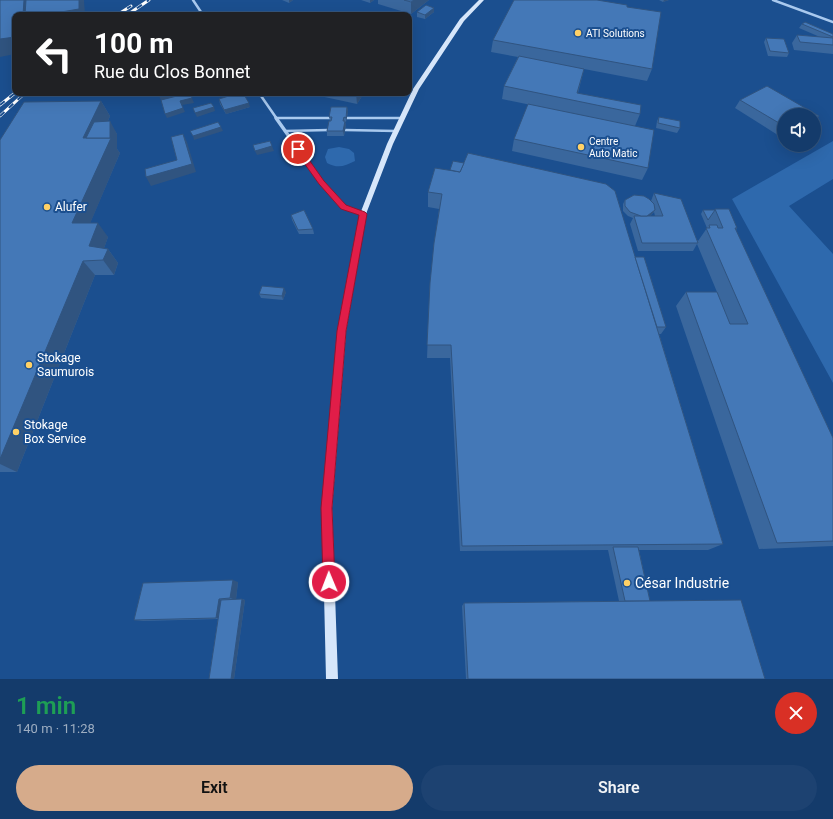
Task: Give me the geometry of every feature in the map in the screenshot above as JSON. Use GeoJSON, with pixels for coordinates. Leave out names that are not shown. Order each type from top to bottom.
{"type":"FeatureCollection","features":[{"type":"Feature","properties":{"kind":"street"},"geometry":{"type":"LineString","coordinates":[[193,0],[202,12]]}},
{"type":"Feature","properties":{"kind":"street"},"geometry":{"type":"LineString","coordinates":[[332,679],[327,508],[342,331],[363,214],[396,131],[416,89],[462,20],[482,0]]}},
{"type":"Feature","properties":{"kind":"street"},"geometry":{"type":"LineString","coordinates":[[773,0],[833,22]]}},
{"type":"Feature","properties":{"kind":"street"},"geometry":{"type":"LineString","coordinates":[[261,96],[322,183],[343,207],[363,214]]}},
{"type":"Feature","properties":{"kind":"lane"},"geometry":{"type":"LineString","coordinates":[[276,118],[331,118]]}},
{"type":"Feature","properties":{"kind":"lane"},"geometry":{"type":"LineString","coordinates":[[347,118],[402,118]]}},
{"type":"Feature","properties":{"kind":"lane"},"geometry":{"type":"LineString","coordinates":[[285,131],[329,130]]}},
{"type":"Feature","properties":{"kind":"lane"},"geometry":{"type":"LineString","coordinates":[[345,130],[396,131]]}},
{"type":"Feature","properties":{"kind":"shaded area"},"geometry":{"type":"Polygon","coordinates":[[[833,141],[833,179],[789,206],[833,254],[833,383],[732,199],[814,152],[821,152],[821,148],[833,141]]]}},
{"type":"Feature","properties":{"kind":"shaded area"},"geometry":{"type":"Polygon","coordinates":[[[339,147],[349,149],[354,153],[355,161],[341,166],[335,166],[327,163],[325,157],[328,149],[339,147]]]}},
{"type":"Feature","properties":{"kind":"building"},"geometry":{"type":"Polygon","coordinates":[[[0,0],[24,0],[23,12],[12,12],[12,37],[0,39],[0,0]]]}},
{"type":"Feature","properties":{"kind":"building"},"geometry":{"type":"Polygon","coordinates":[[[26,0],[79,0],[79,9],[61,12],[25,12],[26,0]]]}},
{"type":"Feature","properties":{"kind":"building","name":"ATI Solutions"},"geometry":{"type":"Polygon","coordinates":[[[514,0],[597,0],[627,5],[627,7],[661,12],[652,69],[493,40],[514,0]]]}},
{"type":"Feature","properties":{"kind":"building"},"geometry":{"type":"Polygon","coordinates":[[[426,5],[434,8],[425,15],[417,12],[426,5]]]}},
{"type":"Feature","properties":{"kind":"building"},"geometry":{"type":"Polygon","coordinates":[[[805,22],[833,34],[833,37],[802,24],[805,22]]]}},
{"type":"Feature","properties":{"kind":"building"},"geometry":{"type":"Polygon","coordinates":[[[797,35],[833,38],[833,45],[800,42],[797,35]]]}},
{"type":"Feature","properties":{"kind":"building"},"geometry":{"type":"Polygon","coordinates":[[[766,38],[784,39],[789,53],[770,51],[766,38]]]}},
{"type":"Feature","properties":{"kind":"building"},"geometry":{"type":"Polygon","coordinates":[[[519,56],[584,69],[577,93],[641,105],[640,114],[504,86],[519,56]]]}},
{"type":"Feature","properties":{"kind":"building"},"geometry":{"type":"Polygon","coordinates":[[[767,86],[805,108],[777,108],[777,122],[740,100],[767,86]]]}},
{"type":"Feature","properties":{"kind":"building"},"geometry":{"type":"Polygon","coordinates":[[[178,96],[191,96],[192,98],[180,101],[183,108],[165,114],[161,100],[178,96]]]}},
{"type":"Feature","properties":{"kind":"building"},"geometry":{"type":"Polygon","coordinates":[[[229,96],[245,96],[249,103],[224,110],[219,99],[229,96]]]}},
{"type":"Feature","properties":{"kind":"building","name":"Alufer"},"geometry":{"type":"Polygon","coordinates":[[[101,101],[83,138],[111,138],[72,223],[98,223],[89,246],[108,249],[103,260],[83,261],[0,459],[0,140],[24,102],[101,101]]]}},
{"type":"Feature","properties":{"kind":"building"},"geometry":{"type":"Polygon","coordinates":[[[211,103],[214,107],[195,113],[193,108],[211,103]]]}},
{"type":"Feature","properties":{"kind":"building","name":"Centre Auto Matic"},"geometry":{"type":"Polygon","coordinates":[[[528,104],[654,130],[648,168],[514,139],[528,104]]]}},
{"type":"Feature","properties":{"kind":"building"},"geometry":{"type":"Polygon","coordinates":[[[331,107],[347,107],[346,118],[344,117],[343,121],[345,121],[343,131],[327,131],[329,121],[331,121],[332,117],[329,117],[331,107]]]}},
{"type":"Feature","properties":{"kind":"building"},"geometry":{"type":"Polygon","coordinates":[[[659,117],[680,121],[680,128],[658,123],[659,117]]]}},
{"type":"Feature","properties":{"kind":"building"},"geometry":{"type":"Polygon","coordinates":[[[110,121],[110,138],[86,138],[94,122],[110,121]]]}},
{"type":"Feature","properties":{"kind":"building"},"geometry":{"type":"Polygon","coordinates":[[[218,122],[221,127],[193,136],[190,131],[218,122]]]}},
{"type":"Feature","properties":{"kind":"building"},"geometry":{"type":"Polygon","coordinates":[[[183,134],[192,164],[146,177],[145,169],[177,160],[171,137],[183,134]]]}},
{"type":"Feature","properties":{"kind":"building"},"geometry":{"type":"Polygon","coordinates":[[[270,141],[272,146],[255,151],[253,145],[270,141]]]}},
{"type":"Feature","properties":{"kind":"building"},"geometry":{"type":"Polygon","coordinates":[[[468,153],[606,184],[615,191],[723,544],[462,546],[451,345],[427,345],[430,283],[434,243],[442,194],[428,192],[435,168],[460,172],[468,153]]]}},
{"type":"Feature","properties":{"kind":"building"},"geometry":{"type":"Polygon","coordinates":[[[453,161],[464,163],[460,172],[450,170],[453,161]]]}},
{"type":"Feature","properties":{"kind":"building"},"geometry":{"type":"Polygon","coordinates":[[[654,193],[681,199],[698,243],[642,243],[634,216],[663,216],[654,193]]]}},
{"type":"Feature","properties":{"kind":"building"},"geometry":{"type":"Polygon","coordinates":[[[634,195],[644,196],[649,199],[654,204],[655,210],[647,216],[641,216],[630,212],[625,206],[625,200],[634,195]]]}},
{"type":"Feature","properties":{"kind":"building"},"geometry":{"type":"Polygon","coordinates":[[[715,209],[729,209],[737,228],[735,228],[833,438],[833,541],[777,543],[686,292],[717,292],[730,324],[748,324],[706,228],[710,228],[709,225],[717,225],[718,228],[723,228],[715,209]]]}},
{"type":"Feature","properties":{"kind":"building"},"geometry":{"type":"Polygon","coordinates":[[[304,210],[313,229],[298,230],[291,215],[304,210]]]}},
{"type":"Feature","properties":{"kind":"building"},"geometry":{"type":"Polygon","coordinates":[[[703,210],[715,210],[708,220],[703,210]]]}},
{"type":"Feature","properties":{"kind":"building"},"geometry":{"type":"Polygon","coordinates":[[[635,257],[644,257],[666,327],[657,327],[635,257]]]}},
{"type":"Feature","properties":{"kind":"building"},"geometry":{"type":"Polygon","coordinates":[[[262,286],[284,288],[282,296],[259,294],[262,286]]]}},
{"type":"Feature","properties":{"kind":"building","name":"César Industrie"},"geometry":{"type":"Polygon","coordinates":[[[613,547],[638,547],[650,601],[625,601],[613,547]]]}},
{"type":"Feature","properties":{"kind":"building"},"geometry":{"type":"Polygon","coordinates":[[[233,580],[230,598],[219,599],[216,618],[134,620],[143,583],[233,580]]]}},
{"type":"Feature","properties":{"kind":"building"},"geometry":{"type":"Polygon","coordinates":[[[242,599],[231,679],[209,679],[221,600],[242,599]]]}},
{"type":"Feature","properties":{"kind":"building"},"geometry":{"type":"Polygon","coordinates":[[[741,600],[765,679],[468,679],[464,603],[741,600]]]}},
{"type":"Feature","properties":{"kind":"railway"},"geometry":{"type":"LineString","coordinates":[[131,12],[149,0]]}},
{"type":"Feature","properties":{"kind":"railway"},"geometry":{"type":"LineString","coordinates":[[122,12],[131,6]]}},
{"type":"Feature","properties":{"kind":"railway"},"geometry":{"type":"LineString","coordinates":[[0,105],[12,95]]}},
{"type":"Feature","properties":{"kind":"railway"},"geometry":{"type":"LineString","coordinates":[[0,116],[22,96]]}},
{"type":"Feature","properties":{"kind":"place","name":"ATI Solutions"},"geometry":{"type":"Point","coordinates":[578,33]}},
{"type":"Feature","properties":{"kind":"place","name":"Centre Auto Matic"},"geometry":{"type":"Point","coordinates":[581,147]}},
{"type":"Feature","properties":{"kind":"place","name":"Alufer"},"geometry":{"type":"Point","coordinates":[47,207]}},
{"type":"Feature","properties":{"kind":"place","name":"Stokage Saumurois"},"geometry":{"type":"Point","coordinates":[29,365]}},
{"type":"Feature","properties":{"kind":"place","name":"Stokage Box Service"},"geometry":{"type":"Point","coordinates":[16,432]}},
{"type":"Feature","properties":{"kind":"place","name":"César Industrie"},"geometry":{"type":"Point","coordinates":[627,583]}},
{"type":"Feature","properties":{"kind":"route"},"geometry":{"type":"LineString","coordinates":[[298,149],[322,183],[343,207],[363,214],[342,331],[327,508],[329,582]]}}]}
